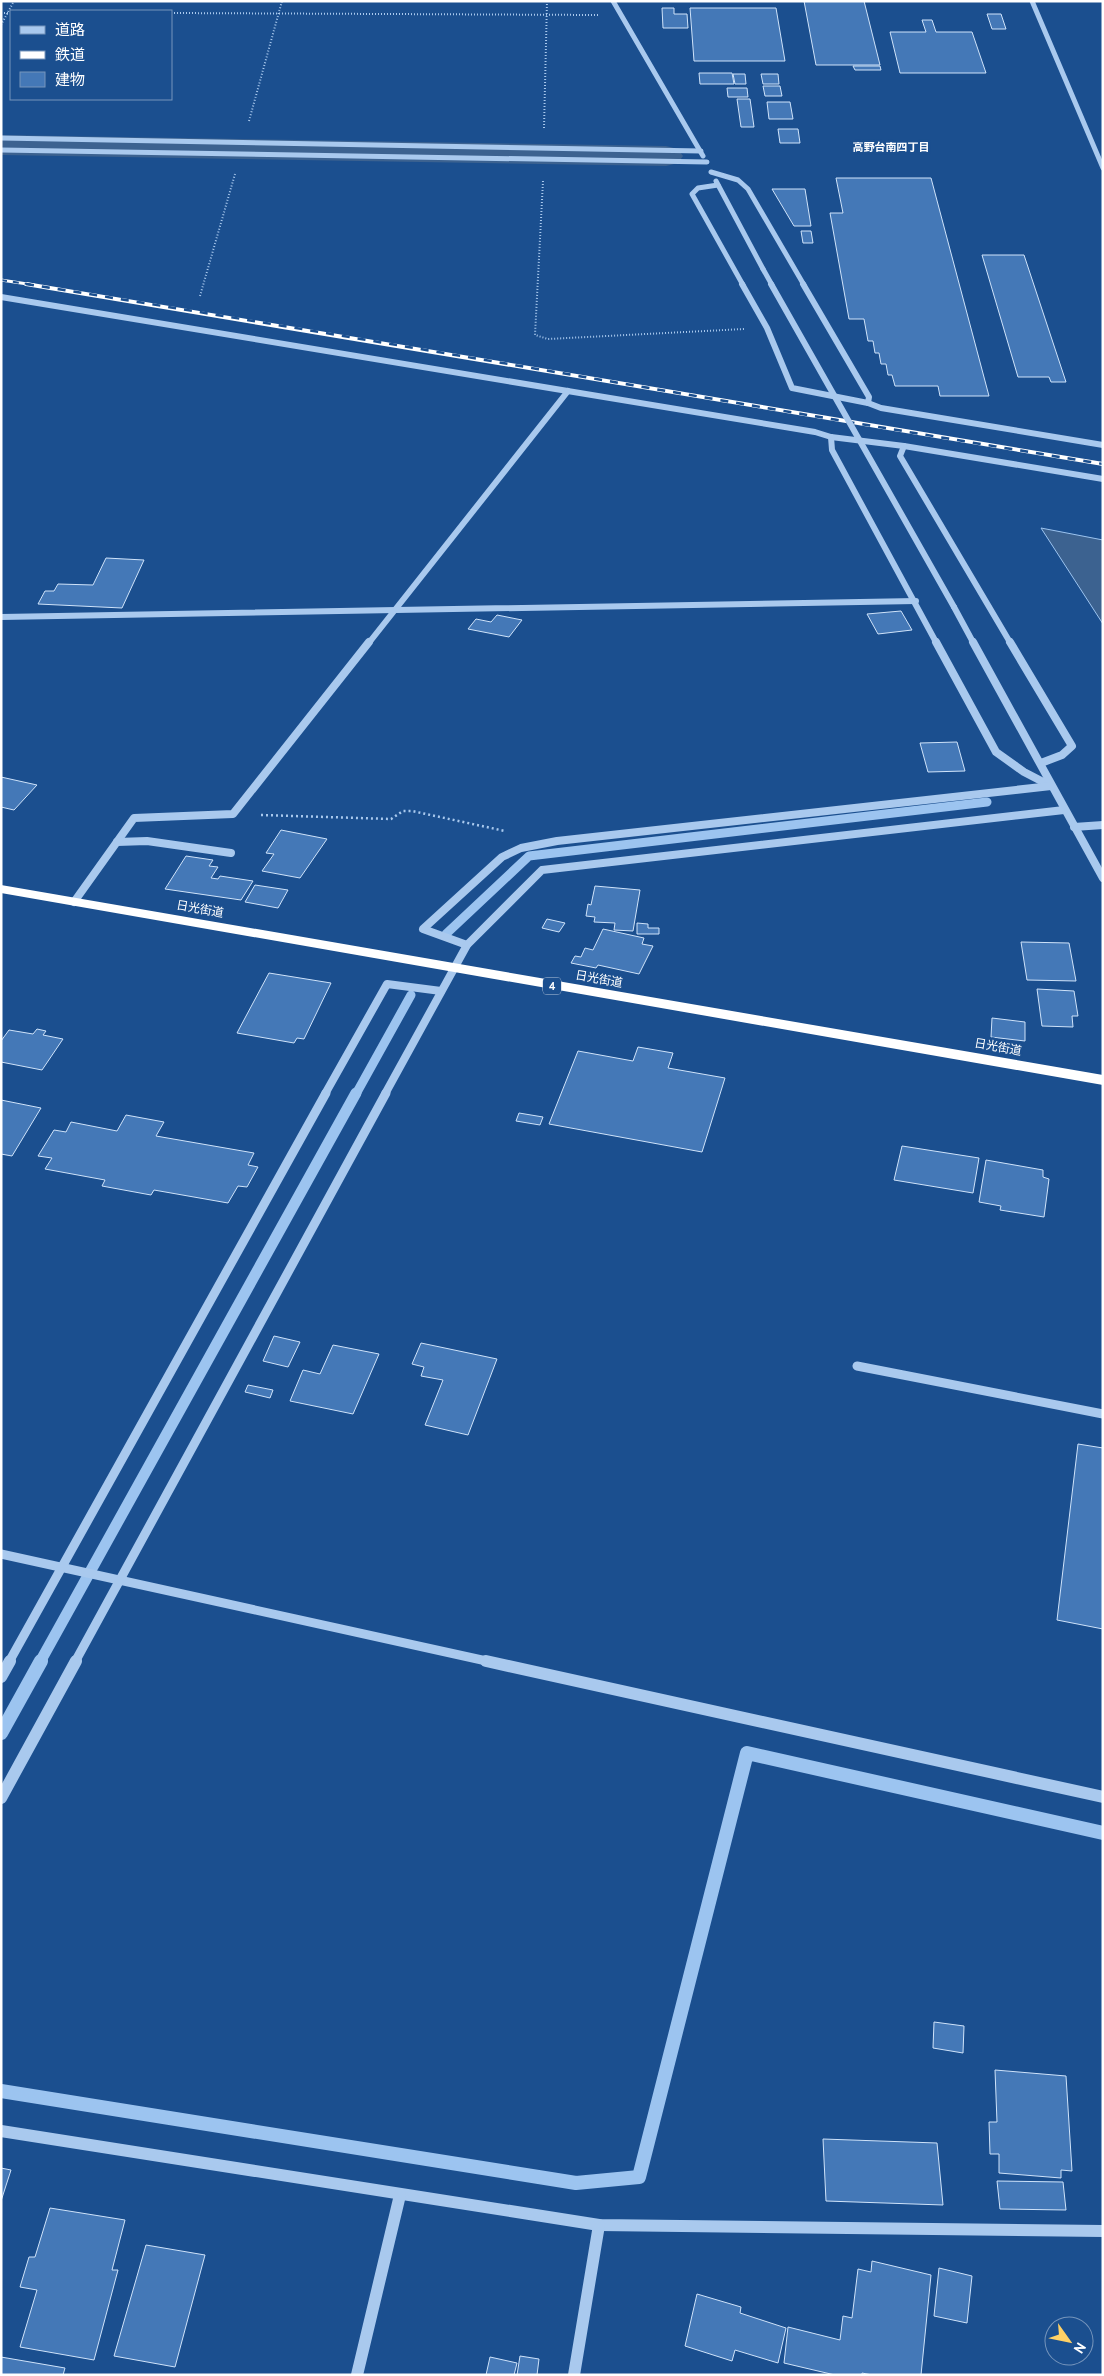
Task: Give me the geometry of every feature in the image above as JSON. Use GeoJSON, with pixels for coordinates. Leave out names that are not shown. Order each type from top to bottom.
{"type":"FeatureCollection","features":[{"type":"Feature","properties":{"kind":"highway","name":"日光街道"},"geometry":{"type":"LineString","coordinates":[[1,889],[1103,1080]]}},
{"type":"Feature","properties":{"kind":"street"},"geometry":{"type":"LineString","coordinates":[[613,1],[707,162],[718,186],[1041,763],[1051,786],[1103,878]]}},
{"type":"Feature","properties":{"kind":"street"},"geometry":{"type":"LineString","coordinates":[[1032,1],[1103,168]]}},
{"type":"Feature","properties":{"kind":"street"},"geometry":{"type":"LineString","coordinates":[[1,138],[701,152]]}},
{"type":"Feature","properties":{"kind":"street"},"geometry":{"type":"LineString","coordinates":[[1,150],[707,162]]}},
{"type":"Feature","properties":{"kind":"street"},"geometry":{"type":"LineString","coordinates":[[712,172],[738,180],[748,189],[869,396],[868,402]]}},
{"type":"Feature","properties":{"kind":"street"},"geometry":{"type":"LineString","coordinates":[[718,186],[698,188],[692,194],[767,328],[792,388],[868,402],[881,408],[1103,445]]}},
{"type":"Feature","properties":{"kind":"street"},"geometry":{"type":"LineString","coordinates":[[1,297],[816,432],[831,438],[904,446],[1103,480]]}},
{"type":"Feature","properties":{"kind":"street"},"geometry":{"type":"LineString","coordinates":[[74,902],[134,818],[233,814],[568,391]]}},
{"type":"Feature","properties":{"kind":"street"},"geometry":{"type":"LineString","coordinates":[[831,438],[832,450],[916,601],[996,752],[1024,772],[1051,786]]}},
{"type":"Feature","properties":{"kind":"street"},"geometry":{"type":"LineString","coordinates":[[904,446],[900,456],[1072,746],[1062,755],[1041,763]]}},
{"type":"Feature","properties":{"kind":"street"},"geometry":{"type":"LineString","coordinates":[[1,617],[916,601]]}},
{"type":"Feature","properties":{"kind":"street"},"geometry":{"type":"LineString","coordinates":[[468,945],[424,929],[502,857],[521,848],[546,843],[1051,786]]}},
{"type":"Feature","properties":{"kind":"street"},"geometry":{"type":"LineString","coordinates":[[1,1798],[454,969],[468,945],[542,870],[1064,810]]}},
{"type":"Feature","properties":{"kind":"street"},"geometry":{"type":"LineString","coordinates":[[1074,827],[1103,825]]}},
{"type":"Feature","properties":{"kind":"street"},"geometry":{"type":"LineString","coordinates":[[117,842],[147,841],[231,853]]}},
{"type":"Feature","properties":{"kind":"street"},"geometry":{"type":"LineString","coordinates":[[1,1677],[387,984],[442,991]]}},
{"type":"Feature","properties":{"kind":"street"},"geometry":{"type":"LineString","coordinates":[[857,1366],[1103,1414]]}},
{"type":"Feature","properties":{"kind":"street"},"geometry":{"type":"LineString","coordinates":[[1,1554],[118,1582],[1103,1797]]}},
{"type":"Feature","properties":{"kind":"street"},"geometry":{"type":"LineString","coordinates":[[1,2131],[599,2225],[1103,2231]]}},
{"type":"Feature","properties":{"kind":"street"},"geometry":{"type":"LineString","coordinates":[[357,2375],[400,2195]]}},
{"type":"Feature","properties":{"kind":"street"},"geometry":{"type":"LineString","coordinates":[[574,2375],[599,2225]]}},
{"type":"Feature","properties":{"kind":"path"},"geometry":{"type":"LineString","coordinates":[[1,25],[14,1]]}},
{"type":"Feature","properties":{"kind":"path"},"geometry":{"type":"LineString","coordinates":[[244,143],[282,1]]}},
{"type":"Feature","properties":{"kind":"path"},"geometry":{"type":"LineString","coordinates":[[543,148],[547,1]]}},
{"type":"Feature","properties":{"kind":"path"},"geometry":{"type":"LineString","coordinates":[[1,12],[7,13]]}},
{"type":"Feature","properties":{"kind":"path"},"geometry":{"type":"LineString","coordinates":[[172,13],[621,13]]}},
{"type":"Feature","properties":{"kind":"path"},"geometry":{"type":"LineString","coordinates":[[200,296],[240,155]]}},
{"type":"Feature","properties":{"kind":"path"},"geometry":{"type":"LineString","coordinates":[[545,160],[535,335],[548,338],[767,328]]}},
{"type":"Feature","properties":{"kind":"path"},"geometry":{"type":"LineString","coordinates":[[233,814],[391,819],[403,811],[412,811],[527,836],[546,843]]}},
{"type":"Feature","properties":{"kind":"water"},"geometry":{"type":"Polygon","coordinates":[[[1041,528],[1103,540],[1103,624],[1041,528]]]}},
{"type":"Feature","properties":{"kind":"building"},"geometry":{"type":"Polygon","coordinates":[[[804,1],[864,1],[880,65],[816,65],[804,1]]]}},
{"type":"Feature","properties":{"kind":"building"},"geometry":{"type":"Polygon","coordinates":[[[662,8],[674,8],[674,14],[687,14],[688,28],[663,28],[662,8]]]}},
{"type":"Feature","properties":{"kind":"building"},"geometry":{"type":"Polygon","coordinates":[[[690,8],[776,8],[785,61],[694,61],[690,8]]]}},
{"type":"Feature","properties":{"kind":"building"},"geometry":{"type":"Polygon","coordinates":[[[987,14],[1001,14],[1006,29],[992,29],[987,14]]]}},
{"type":"Feature","properties":{"kind":"building"},"geometry":{"type":"Polygon","coordinates":[[[922,20],[932,20],[936,32],[972,32],[986,73],[900,73],[890,32],[926,32],[922,20]]]}},
{"type":"Feature","properties":{"kind":"building"},"geometry":{"type":"Polygon","coordinates":[[[853,66],[880,66],[881,70],[855,70],[853,66]]]}},
{"type":"Feature","properties":{"kind":"building"},"geometry":{"type":"Polygon","coordinates":[[[699,73],[732,73],[734,84],[700,84],[699,73]]]}},
{"type":"Feature","properties":{"kind":"building"},"geometry":{"type":"Polygon","coordinates":[[[733,74],[745,74],[746,84],[735,84],[733,74]]]}},
{"type":"Feature","properties":{"kind":"building"},"geometry":{"type":"Polygon","coordinates":[[[761,74],[778,74],[779,84],[763,84],[761,74]]]}},
{"type":"Feature","properties":{"kind":"building"},"geometry":{"type":"Polygon","coordinates":[[[763,86],[780,86],[782,96],[765,96],[763,86]]]}},
{"type":"Feature","properties":{"kind":"building"},"geometry":{"type":"Polygon","coordinates":[[[727,88],[747,88],[748,97],[728,97],[727,88]]]}},
{"type":"Feature","properties":{"kind":"building"},"geometry":{"type":"Polygon","coordinates":[[[737,99],[750,99],[754,127],[741,127],[737,99]]]}},
{"type":"Feature","properties":{"kind":"building"},"geometry":{"type":"Polygon","coordinates":[[[767,102],[790,102],[793,119],[769,119],[767,102]]]}},
{"type":"Feature","properties":{"kind":"building"},"geometry":{"type":"Polygon","coordinates":[[[778,129],[798,129],[800,143],[780,143],[778,129]]]}},
{"type":"Feature","properties":{"kind":"building"},"geometry":{"type":"Polygon","coordinates":[[[836,178],[931,178],[989,396],[940,396],[938,386],[895,386],[892,375],[888,375],[886,364],[881,364],[879,353],[875,353],[873,341],[868,341],[864,319],[849,319],[830,213],[843,213],[836,178]]]}},
{"type":"Feature","properties":{"kind":"building"},"geometry":{"type":"Polygon","coordinates":[[[772,189],[805,189],[811,226],[794,226],[772,189]]]}},
{"type":"Feature","properties":{"kind":"building"},"geometry":{"type":"Polygon","coordinates":[[[801,231],[811,231],[813,243],[803,243],[801,231]]]}},
{"type":"Feature","properties":{"kind":"building"},"geometry":{"type":"Polygon","coordinates":[[[982,255],[1024,255],[1066,382],[1051,382],[1049,377],[1018,377],[982,255]]]}},
{"type":"Feature","properties":{"kind":"building"},"geometry":{"type":"Polygon","coordinates":[[[106,558],[144,560],[122,608],[38,604],[45,591],[54,591],[58,584],[93,585],[106,558]]]}},
{"type":"Feature","properties":{"kind":"building"},"geometry":{"type":"Polygon","coordinates":[[[901,611],[912,630],[878,634],[867,614],[901,611]]]}},
{"type":"Feature","properties":{"kind":"building"},"geometry":{"type":"Polygon","coordinates":[[[497,615],[522,620],[509,637],[468,629],[476,619],[491,622],[497,615]]]}},
{"type":"Feature","properties":{"kind":"building"},"geometry":{"type":"Polygon","coordinates":[[[957,742],[965,771],[928,772],[920,743],[957,742]]]}},
{"type":"Feature","properties":{"kind":"building"},"geometry":{"type":"Polygon","coordinates":[[[1,777],[37,785],[14,810],[1,807],[1,777]]]}},
{"type":"Feature","properties":{"kind":"building"},"geometry":{"type":"Polygon","coordinates":[[[281,830],[327,839],[300,878],[262,871],[274,854],[266,853],[281,830]]]}},
{"type":"Feature","properties":{"kind":"building"},"geometry":{"type":"Polygon","coordinates":[[[186,856],[213,860],[209,866],[218,867],[211,878],[218,879],[220,876],[253,881],[241,900],[165,889],[186,856]]]}},
{"type":"Feature","properties":{"kind":"building"},"geometry":{"type":"Polygon","coordinates":[[[255,885],[288,890],[278,908],[245,902],[255,885]]]}},
{"type":"Feature","properties":{"kind":"building"},"geometry":{"type":"Polygon","coordinates":[[[595,886],[640,890],[633,931],[614,930],[615,923],[594,922],[595,917],[586,916],[588,904],[591,905],[595,886]]]}},
{"type":"Feature","properties":{"kind":"building"},"geometry":{"type":"Polygon","coordinates":[[[547,919],[565,923],[559,932],[542,928],[547,919]]]}},
{"type":"Feature","properties":{"kind":"building"},"geometry":{"type":"Polygon","coordinates":[[[637,923],[648,924],[648,928],[659,928],[659,934],[637,934],[637,923]]]}},
{"type":"Feature","properties":{"kind":"building"},"geometry":{"type":"Polygon","coordinates":[[[603,929],[644,938],[642,944],[653,946],[639,974],[598,965],[596,968],[571,963],[575,956],[581,957],[585,948],[593,950],[603,929]]]}},
{"type":"Feature","properties":{"kind":"building"},"geometry":{"type":"Polygon","coordinates":[[[1021,942],[1069,943],[1076,981],[1027,980],[1021,942]]]}},
{"type":"Feature","properties":{"kind":"building"},"geometry":{"type":"Polygon","coordinates":[[[269,973],[331,983],[304,1039],[297,1038],[294,1043],[237,1033],[269,973]]]}},
{"type":"Feature","properties":{"kind":"building"},"geometry":{"type":"Polygon","coordinates":[[[1037,989],[1074,991],[1078,1016],[1072,1016],[1073,1027],[1042,1026],[1037,989]]]}},
{"type":"Feature","properties":{"kind":"building"},"geometry":{"type":"Polygon","coordinates":[[[992,1018],[1025,1022],[1025,1041],[991,1037],[992,1018]]]}},
{"type":"Feature","properties":{"kind":"building"},"geometry":{"type":"Polygon","coordinates":[[[37,1029],[46,1031],[43,1035],[63,1039],[42,1070],[1,1062],[1,1041],[9,1030],[33,1034],[37,1029]]]}},
{"type":"Feature","properties":{"kind":"building"},"geometry":{"type":"Polygon","coordinates":[[[638,1047],[673,1053],[668,1068],[725,1078],[702,1152],[549,1124],[578,1051],[633,1061],[638,1047]]]}},
{"type":"Feature","properties":{"kind":"building"},"geometry":{"type":"Polygon","coordinates":[[[1,1100],[41,1108],[12,1156],[1,1154],[1,1100]]]}},
{"type":"Feature","properties":{"kind":"building"},"geometry":{"type":"Polygon","coordinates":[[[519,1113],[543,1117],[540,1125],[516,1121],[519,1113]]]}},
{"type":"Feature","properties":{"kind":"building"},"geometry":{"type":"Polygon","coordinates":[[[126,1115],[164,1122],[156,1136],[254,1153],[248,1165],[258,1167],[247,1187],[238,1186],[228,1203],[154,1190],[151,1195],[102,1186],[105,1180],[45,1169],[52,1158],[38,1156],[54,1130],[66,1132],[71,1122],[117,1131],[126,1115]]]}},
{"type":"Feature","properties":{"kind":"building"},"geometry":{"type":"Polygon","coordinates":[[[902,1146],[979,1158],[973,1193],[894,1180],[902,1146]]]}},
{"type":"Feature","properties":{"kind":"building"},"geometry":{"type":"Polygon","coordinates":[[[986,1160],[1043,1170],[1043,1177],[1049,1179],[1044,1217],[1000,1210],[1001,1206],[979,1202],[986,1160]]]}},
{"type":"Feature","properties":{"kind":"building"},"geometry":{"type":"Polygon","coordinates":[[[274,1336],[300,1342],[288,1367],[263,1361],[274,1336]]]}},
{"type":"Feature","properties":{"kind":"building"},"geometry":{"type":"Polygon","coordinates":[[[421,1343],[497,1359],[468,1435],[425,1425],[443,1380],[421,1376],[424,1367],[412,1364],[421,1343]]]}},
{"type":"Feature","properties":{"kind":"building"},"geometry":{"type":"Polygon","coordinates":[[[333,1345],[379,1354],[353,1414],[290,1401],[303,1370],[320,1374],[333,1345]]]}},
{"type":"Feature","properties":{"kind":"building"},"geometry":{"type":"Polygon","coordinates":[[[248,1385],[273,1390],[270,1398],[245,1392],[248,1385]]]}},
{"type":"Feature","properties":{"kind":"building"},"geometry":{"type":"Polygon","coordinates":[[[1078,1444],[1103,1448],[1103,1629],[1057,1620],[1078,1444]]]}},
{"type":"Feature","properties":{"kind":"building"},"geometry":{"type":"Polygon","coordinates":[[[934,2022],[964,2026],[963,2053],[933,2048],[934,2022]]]}},
{"type":"Feature","properties":{"kind":"building"},"geometry":{"type":"Polygon","coordinates":[[[995,2070],[1066,2076],[1072,2171],[1061,2170],[1061,2178],[999,2173],[999,2154],[990,2154],[989,2122],[997,2122],[995,2070]]]}},
{"type":"Feature","properties":{"kind":"building"},"geometry":{"type":"Polygon","coordinates":[[[823,2139],[937,2143],[943,2205],[826,2201],[823,2139]]]}},
{"type":"Feature","properties":{"kind":"building"},"geometry":{"type":"Polygon","coordinates":[[[1,2168],[11,2170],[1,2201],[1,2168]]]}},
{"type":"Feature","properties":{"kind":"building"},"geometry":{"type":"Polygon","coordinates":[[[997,2181],[1063,2182],[1066,2210],[1000,2209],[997,2181]]]}},
{"type":"Feature","properties":{"kind":"building"},"geometry":{"type":"Polygon","coordinates":[[[50,2208],[125,2220],[112,2270],[118,2270],[94,2360],[20,2347],[37,2290],[20,2287],[29,2257],[35,2257],[50,2208]]]}},
{"type":"Feature","properties":{"kind":"building"},"geometry":{"type":"Polygon","coordinates":[[[146,2245],[205,2255],[175,2367],[114,2356],[146,2245]]]}},
{"type":"Feature","properties":{"kind":"building"},"geometry":{"type":"Polygon","coordinates":[[[872,2261],[931,2275],[921,2375],[872,2375],[862,2373],[862,2375],[835,2375],[784,2363],[788,2327],[840,2340],[843,2316],[852,2318],[858,2269],[871,2272],[872,2261]]]}},
{"type":"Feature","properties":{"kind":"building"},"geometry":{"type":"Polygon","coordinates":[[[939,2268],[972,2276],[967,2323],[934,2316],[939,2268]]]}},
{"type":"Feature","properties":{"kind":"building"},"geometry":{"type":"Polygon","coordinates":[[[697,2294],[741,2307],[740,2313],[786,2328],[778,2363],[735,2350],[732,2361],[685,2346],[697,2294]]]}},
{"type":"Feature","properties":{"kind":"building"},"geometry":{"type":"Polygon","coordinates":[[[520,2356],[539,2359],[537,2375],[517,2375],[520,2356]]]}},
{"type":"Feature","properties":{"kind":"building"},"geometry":{"type":"Polygon","coordinates":[[[1,2357],[65,2368],[63,2375],[1,2375],[1,2357]]]}},
{"type":"Feature","properties":{"kind":"building"},"geometry":{"type":"Polygon","coordinates":[[[490,2357],[517,2363],[514,2375],[486,2375],[490,2357]]]}},
{"type":"Feature","properties":{"kind":"waterway"},"geometry":{"type":"LineString","coordinates":[[1,145],[666,156]]}},
{"type":"Feature","properties":{"kind":"waterway"},"geometry":{"type":"LineString","coordinates":[[446,934],[529,856],[987,802]]}},
{"type":"Feature","properties":{"kind":"waterway"},"geometry":{"type":"LineString","coordinates":[[356,1094],[411,995]]}},
{"type":"Feature","properties":{"kind":"waterway"},"geometry":{"type":"LineString","coordinates":[[40,1662],[356,1093]]}},
{"type":"Feature","properties":{"kind":"waterway"},"geometry":{"type":"LineString","coordinates":[[1,1733],[41,1661]]}},
{"type":"Feature","properties":{"kind":"waterway"},"geometry":{"type":"LineString","coordinates":[[1,2091],[576,2183],[639,2177],[747,1753],[1103,1833]]}},
{"type":"Feature","properties":{"kind":"railway"},"geometry":{"type":"LineString","coordinates":[[1,280],[34,285]]}},
{"type":"Feature","properties":{"kind":"railway"},"geometry":{"type":"LineString","coordinates":[[26,284],[1103,464]]}},
{"type":"Feature","properties":{"kind":"district","name":"高野台南四丁目"},"geometry":{"type":"Point","coordinates":[891,147]}}]}
